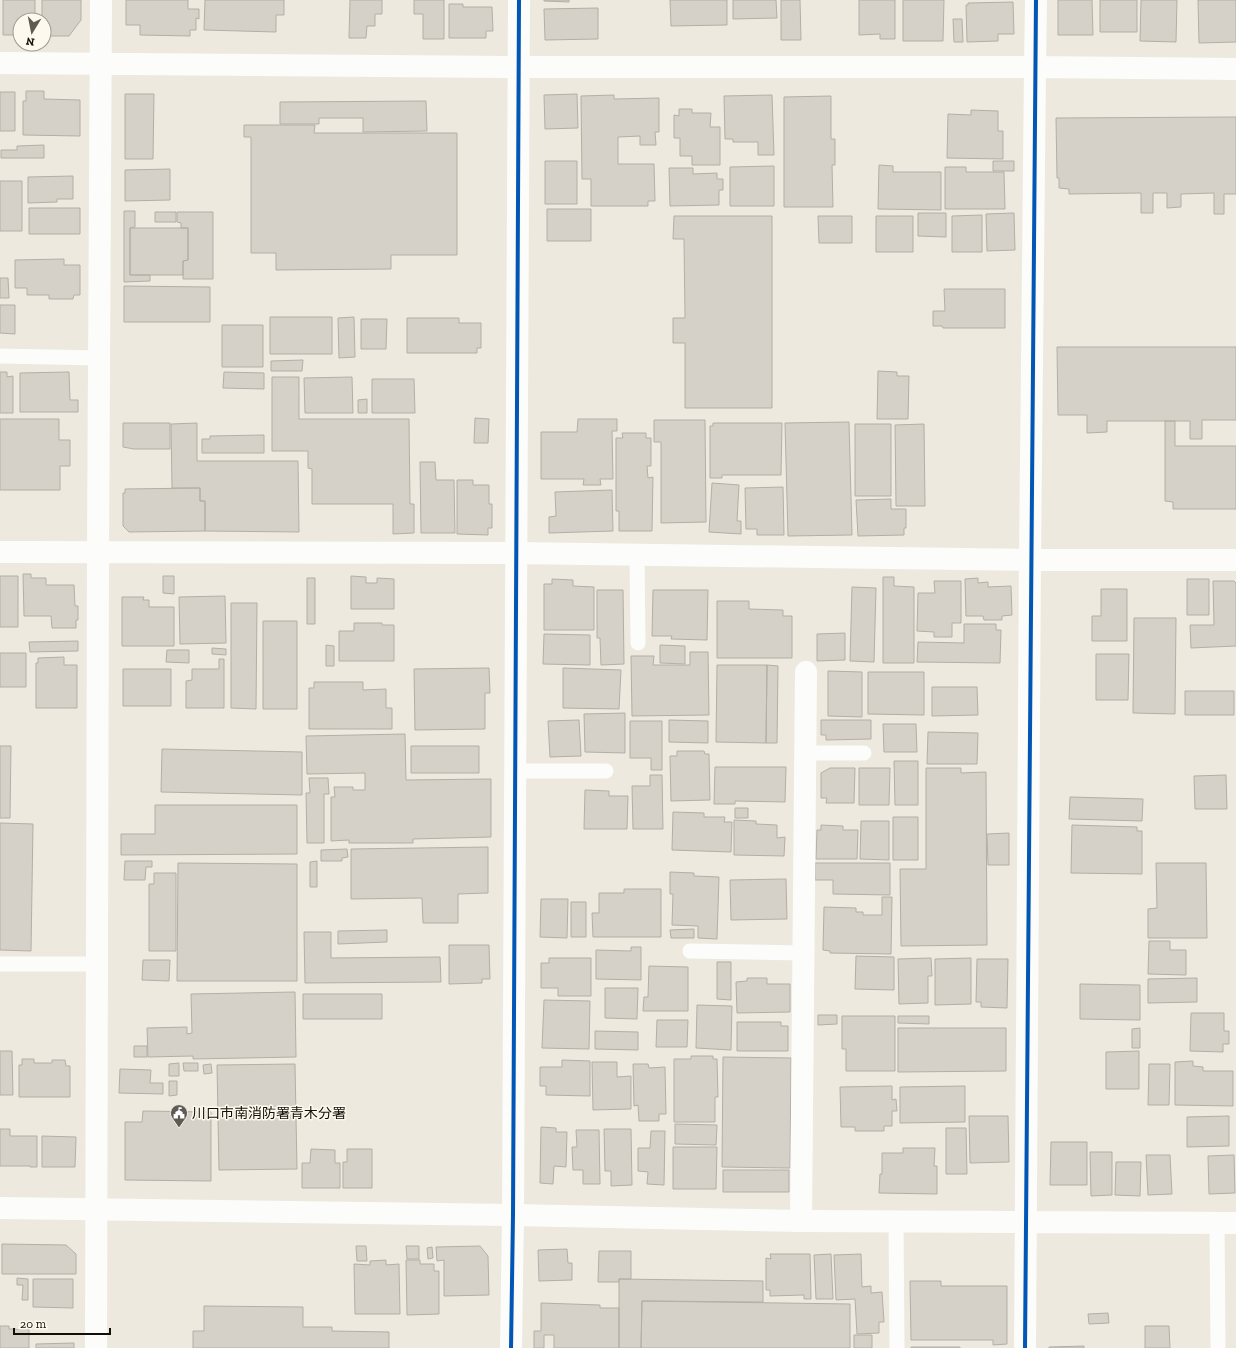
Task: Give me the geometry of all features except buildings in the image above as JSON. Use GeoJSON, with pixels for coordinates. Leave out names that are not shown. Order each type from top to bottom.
{"type":"FeatureCollection","features":[{"type":"Feature","properties":{"kind":"street"},"geometry":{"type":"LineString","coordinates":[[96,1348],[98,552],[102,0]]}},
{"type":"Feature","properties":{"kind":"street"},"geometry":{"type":"LineString","coordinates":[[510,1348],[513,1215],[519,0]]}},
{"type":"Feature","properties":{"kind":"street"},"geometry":{"type":"LineString","coordinates":[[1025,1348],[1030,560],[1036,0]]}},
{"type":"Feature","properties":{"kind":"street"},"geometry":{"type":"LineString","coordinates":[[0,63],[519,67],[1035,67],[1236,69]]}},
{"type":"Feature","properties":{"kind":"street"},"geometry":{"type":"LineString","coordinates":[[0,552],[516,553],[1030,560],[1236,560]]}},
{"type":"Feature","properties":{"kind":"street"},"geometry":{"type":"LineString","coordinates":[[801,1221],[806,672]]}},
{"type":"Feature","properties":{"kind":"street"},"geometry":{"type":"LineString","coordinates":[[0,1208],[513,1215],[801,1221],[1227,1223]]}},
{"type":"Feature","properties":{"kind":"lane"},"geometry":{"type":"LineString","coordinates":[[0,356],[99,358]]}},
{"type":"Feature","properties":{"kind":"lane"},"geometry":{"type":"LineString","coordinates":[[637,555],[638,643]]}},
{"type":"Feature","properties":{"kind":"lane"},"geometry":{"type":"LineString","coordinates":[[805,752],[864,753]]}},
{"type":"Feature","properties":{"kind":"lane"},"geometry":{"type":"LineString","coordinates":[[515,771],[606,771]]}},
{"type":"Feature","properties":{"kind":"lane"},"geometry":{"type":"LineString","coordinates":[[690,951],[803,953]]}},
{"type":"Feature","properties":{"kind":"lane"},"geometry":{"type":"LineString","coordinates":[[0,964],[97,964]]}},
{"type":"Feature","properties":{"kind":"lane"},"geometry":{"type":"LineString","coordinates":[[896,1221],[898,1348]]}},
{"type":"Feature","properties":{"kind":"lane"},"geometry":{"type":"LineString","coordinates":[[1218,1348],[1227,1223]]}},
{"type":"Feature","properties":{"kind":"cycle path"},"geometry":{"type":"LineString","coordinates":[[511,1348],[513,1215],[519,0]]}},
{"type":"Feature","properties":{"kind":"cycle path"},"geometry":{"type":"LineString","coordinates":[[1025,1348],[1036,0]]}},
{"type":"Feature","properties":{"kind":"place","name":"川口市南消防署青木分署"},"geometry":{"type":"Point","coordinates":[179,1128]}}]}
